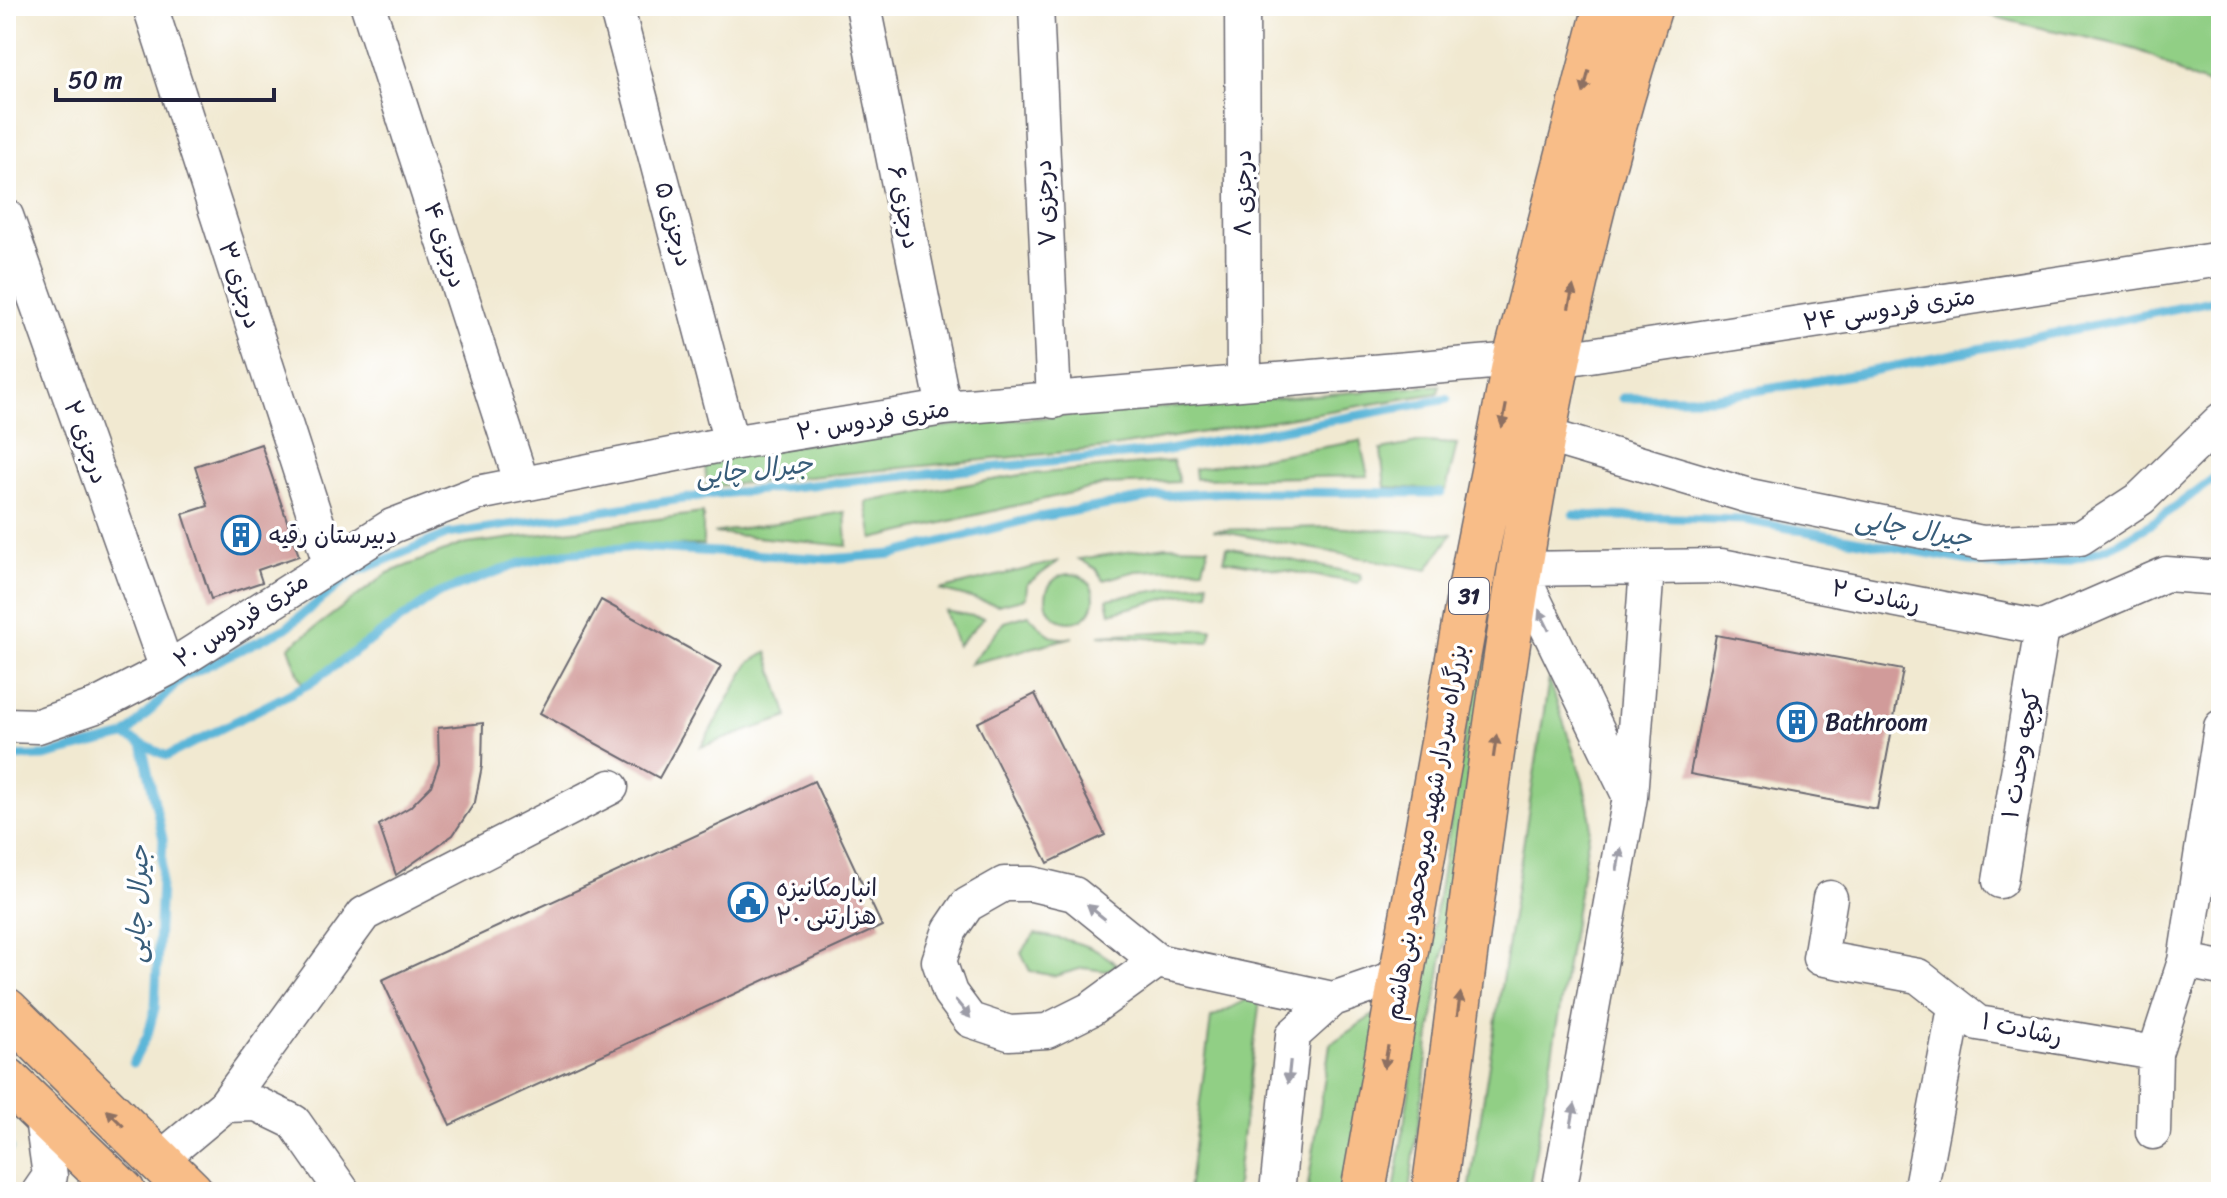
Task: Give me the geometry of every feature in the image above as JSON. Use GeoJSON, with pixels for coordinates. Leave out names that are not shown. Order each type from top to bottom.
{"type":"FeatureCollection","features":[{"type":"Feature","properties":{"kind":"main road","name":"بزرگراه سردار شهید میرمحمود بنی‌هاشم"},"geometry":{"type":"LineString","coordinates":[[1363,1192],[1400,976],[1536,360],[1606,6]]}},
{"type":"Feature","properties":{"kind":"main road","name":"بزرگراه سردار شهید میرمحمود بنی‌هاشم"},"geometry":{"type":"LineString","coordinates":[[1434,1192],[1519,569],[1541,434],[1536,360],[1583,244],[1650,6]]}},
{"type":"Feature","properties":{"kind":"main road"},"geometry":{"type":"LineString","coordinates":[[6,1010],[191,1192]]}},
{"type":"Feature","properties":{"kind":"main road"},"geometry":{"type":"LineString","coordinates":[[6,1079],[23,1106],[123,1192]]}},
{"type":"Feature","properties":{"kind":"street","name":"درجزی ۳"},"geometry":{"type":"LineString","coordinates":[[150,6],[330,563]]}},
{"type":"Feature","properties":{"kind":"street","name":"درجزی ۴"},"geometry":{"type":"LineString","coordinates":[[368,6],[522,484]]}},
{"type":"Feature","properties":{"kind":"street","name":"درجزی ۵"},"geometry":{"type":"LineString","coordinates":[[616,6],[731,443]]}},
{"type":"Feature","properties":{"kind":"street","name":"درجزی ۶"},"geometry":{"type":"LineString","coordinates":[[863,6],[944,408]]}},
{"type":"Feature","properties":{"kind":"street","name":"درجزی ۷"},"geometry":{"type":"LineString","coordinates":[[1036,6],[1054,401]]}},
{"type":"Feature","properties":{"kind":"street","name":"درجزی ۸"},"geometry":{"type":"LineString","coordinates":[[1242,6],[1244,380]]}},
{"type":"Feature","properties":{"kind":"street","name":"درجزی ۲"},"geometry":{"type":"LineString","coordinates":[[6,216],[167,669]]}},
{"type":"Feature","properties":{"kind":"street","name":"۲۴ متری فردوسی"},"geometry":{"type":"LineString","coordinates":[[1536,360],[2221,259]]}},
{"type":"Feature","properties":{"kind":"street","name":"۲۰ متری فردوس"},"geometry":{"type":"LineString","coordinates":[[6,725],[38,726],[96,706],[167,669],[392,526],[435,507],[522,484],[731,443],[944,408],[1054,401],[1244,380],[1536,360]]}},
{"type":"Feature","properties":{"kind":"street"},"geometry":{"type":"LineString","coordinates":[[1541,434],[1749,496],[1982,543],[2080,538],[2141,498],[2221,420]]}},
{"type":"Feature","properties":{"kind":"street","name":"رشادت ۲"},"geometry":{"type":"LineString","coordinates":[[1519,569],[1721,566],[2042,628]]}},
{"type":"Feature","properties":{"kind":"street"},"geometry":{"type":"LineString","coordinates":[[1559,1192],[1630,797],[1647,568]]}},
{"type":"Feature","properties":{"kind":"street"},"geometry":{"type":"LineString","coordinates":[[1519,569],[1630,797]]}},
{"type":"Feature","properties":{"kind":"street"},"geometry":{"type":"LineString","coordinates":[[2042,628],[2166,574],[2221,578]]}},
{"type":"Feature","properties":{"kind":"street","name":"کوچه وحدت ۱"},"geometry":{"type":"LineString","coordinates":[[2000,881],[2042,628]]}},
{"type":"Feature","properties":{"kind":"street"},"geometry":{"type":"LineString","coordinates":[[2153,1132],[2155,1053],[2185,961],[2221,727]]}},
{"type":"Feature","properties":{"kind":"street"},"geometry":{"type":"LineString","coordinates":[[158,1161],[225,1105],[364,914],[611,787]]}},
{"type":"Feature","properties":{"kind":"street"},"geometry":{"type":"LineString","coordinates":[[1157,961],[1080,1015],[1047,1031],[1009,1033],[970,1020],[950,993],[939,961],[950,930],[967,905],[1004,884],[1032,884],[1074,894],[1157,961],[1333,999]]}},
{"type":"Feature","properties":{"kind":"street","name":"رشادت ۱"},"geometry":{"type":"LineString","coordinates":[[1830,898],[1820,958],[1918,976],[1978,1023],[2155,1053]]}},
{"type":"Feature","properties":{"kind":"street"},"geometry":{"type":"LineString","coordinates":[[2185,961],[2221,968]]}},
{"type":"Feature","properties":{"kind":"street"},"geometry":{"type":"LineString","coordinates":[[1277,1192],[1293,1035],[1333,999],[1400,976]]}},
{"type":"Feature","properties":{"kind":"street"},"geometry":{"type":"LineString","coordinates":[[1920,1192],[1955,1008]]}},
{"type":"Feature","properties":{"kind":"street"},"geometry":{"type":"LineString","coordinates":[[39,1192],[50,1176],[23,1106],[76,1081]]}},
{"type":"Feature","properties":{"kind":"street"},"geometry":{"type":"LineString","coordinates":[[225,1105],[257,1104],[294,1122],[343,1192]]}},
{"type":"Feature","properties":{"kind":"green space"},"geometry":{"type":"Polygon","coordinates":[[[1964,6],[2221,6],[2221,86],[2188,77],[2137,50],[2007,20],[1964,6]]]}},
{"type":"Feature","properties":{"kind":"green space"},"geometry":{"type":"Polygon","coordinates":[[[1527,356],[1488,688],[1431,1028],[1409,1192],[1394,1192],[1438,897],[1527,356]]]}},
{"type":"Feature","properties":{"kind":"green space"},"geometry":{"type":"Polygon","coordinates":[[[1440,385],[1438,393],[1107,448],[707,487],[704,457],[973,423],[1440,385]]]}},
{"type":"Feature","properties":{"kind":"green space"},"geometry":{"type":"Polygon","coordinates":[[[1360,441],[1368,476],[1195,479],[1194,469],[1360,441]]]}},
{"type":"Feature","properties":{"kind":"green space"},"geometry":{"type":"Polygon","coordinates":[[[1422,442],[1457,444],[1446,490],[1385,487],[1381,450],[1422,442]]]}},
{"type":"Feature","properties":{"kind":"green space"},"geometry":{"type":"Polygon","coordinates":[[[1173,461],[1179,482],[1105,485],[873,539],[866,502],[1021,475],[1173,461]]]}},
{"type":"Feature","properties":{"kind":"green space"},"geometry":{"type":"Polygon","coordinates":[[[845,512],[847,546],[713,533],[845,512]]]}},
{"type":"Feature","properties":{"kind":"green space"},"geometry":{"type":"Polygon","coordinates":[[[703,513],[703,545],[565,553],[511,564],[485,573],[461,584],[349,658],[302,684],[289,647],[388,573],[460,545],[703,513]]]}},
{"type":"Feature","properties":{"kind":"green space"},"geometry":{"type":"Polygon","coordinates":[[[1328,527],[1452,534],[1427,570],[1213,530],[1328,527]]]}},
{"type":"Feature","properties":{"kind":"green space"},"geometry":{"type":"Polygon","coordinates":[[[1167,546],[1209,547],[1203,568],[1136,571],[1103,580],[1096,569],[1079,559],[1167,546]]]}},
{"type":"Feature","properties":{"kind":"green space"},"geometry":{"type":"Polygon","coordinates":[[[1227,547],[1360,574],[1361,579],[1358,583],[1224,560],[1227,547]]]}},
{"type":"Feature","properties":{"kind":"green space"},"geometry":{"type":"Polygon","coordinates":[[[1059,561],[1027,584],[1026,598],[998,605],[939,590],[1059,561]]]}},
{"type":"Feature","properties":{"kind":"green space"},"geometry":{"type":"Polygon","coordinates":[[[1070,574],[1079,575],[1087,581],[1093,589],[1093,607],[1087,615],[1079,621],[1070,622],[1061,621],[1053,615],[1047,607],[1046,598],[1047,589],[1053,581],[1061,575],[1070,574]]]}},
{"type":"Feature","properties":{"kind":"green space"},"geometry":{"type":"Polygon","coordinates":[[[1208,582],[1209,593],[1180,595],[1110,613],[1107,599],[1208,582]]]}},
{"type":"Feature","properties":{"kind":"green space"},"geometry":{"type":"Polygon","coordinates":[[[945,611],[984,618],[957,646],[945,611]]]}},
{"type":"Feature","properties":{"kind":"green space"},"geometry":{"type":"Polygon","coordinates":[[[1029,615],[1043,630],[1054,636],[1073,637],[970,664],[1004,622],[1029,615]]]}},
{"type":"Feature","properties":{"kind":"green space"},"geometry":{"type":"Polygon","coordinates":[[[1212,629],[1209,642],[1099,635],[1212,629]]]}},
{"type":"Feature","properties":{"kind":"green space"},"geometry":{"type":"Polygon","coordinates":[[[767,652],[788,717],[701,747],[749,663],[767,652]]]}},
{"type":"Feature","properties":{"kind":"green space"},"geometry":{"type":"Polygon","coordinates":[[[1549,679],[1583,780],[1591,821],[1529,1192],[1469,1192],[1549,679]]]}},
{"type":"Feature","properties":{"kind":"green space"},"geometry":{"type":"Polygon","coordinates":[[[1035,934],[1089,947],[1117,965],[1106,971],[1083,968],[1055,976],[1030,971],[1021,953],[1035,934]]]}},
{"type":"Feature","properties":{"kind":"green space"},"geometry":{"type":"Polygon","coordinates":[[[1261,992],[1235,1192],[1188,1192],[1211,1018],[1261,992]]]}},
{"type":"Feature","properties":{"kind":"green space"},"geometry":{"type":"Polygon","coordinates":[[[1396,1000],[1362,1192],[1307,1192],[1330,1044],[1396,1000]]]}},
{"type":"Feature","properties":{"kind":"building","name":"دبیرستان رقیه"},"geometry":{"type":"Polygon","coordinates":[[[261,444],[299,556],[258,570],[262,582],[211,599],[183,514],[208,506],[195,466],[261,444]]]}},
{"type":"Feature","properties":{"kind":"building"},"geometry":{"type":"Polygon","coordinates":[[[601,600],[721,666],[659,778],[540,713],[601,600]]]}},
{"type":"Feature","properties":{"kind":"building","name":"Bathroom"},"geometry":{"type":"Polygon","coordinates":[[[1716,635],[1903,670],[1877,809],[1690,774],[1716,635]]]}},
{"type":"Feature","properties":{"kind":"building"},"geometry":{"type":"Polygon","coordinates":[[[1035,694],[1105,835],[1048,863],[977,723],[1035,694]]]}},
{"type":"Feature","properties":{"kind":"building"},"geometry":{"type":"Polygon","coordinates":[[[483,723],[482,766],[475,802],[453,835],[396,875],[379,825],[410,807],[431,786],[439,763],[438,728],[483,723]]]}},
{"type":"Feature","properties":{"kind":"building"},"geometry":{"type":"Polygon","coordinates":[[[814,781],[882,926],[450,1125],[382,980],[814,781]]]}},
{"type":"Feature","properties":{"kind":"waterway","name":"جیرال چایی"},"geometry":{"type":"LineString","coordinates":[[1622,398],[1713,398],[1857,374],[2221,299]]}},
{"type":"Feature","properties":{"kind":"waterway","name":"جیرال چایی"},"geometry":{"type":"LineString","coordinates":[[125,736],[182,678],[286,628],[354,573],[448,534],[709,495],[1163,451],[1447,399]]}},
{"type":"Feature","properties":{"kind":"waterway","name":"جیرال چایی"},"geometry":{"type":"LineString","coordinates":[[1574,515],[1744,520],[2003,567],[2039,565],[2070,560],[2121,541],[2145,528],[2221,473]]}},
{"type":"Feature","properties":{"kind":"waterway","name":"جیرال چایی"},"geometry":{"type":"LineString","coordinates":[[6,757],[45,756],[125,736],[167,756],[309,684],[437,594],[518,564],[566,553],[635,547],[829,559],[893,554],[1034,518],[1159,496],[1227,492],[1441,493]]}},
{"type":"Feature","properties":{"kind":"waterway","name":"جیرال چایی"},"geometry":{"type":"LineString","coordinates":[[133,1063],[148,1034],[155,1008],[163,839],[142,744]]}},
{"type":"Feature","properties":{"kind":"waterway","name":"جیرال چایی"},"geometry":{"type":"LineString","coordinates":[[6,1150],[10,1148]]}},
{"type":"Feature","properties":{"kind":"place","name":"دبیرستان رقیه"},"geometry":{"type":"Point","coordinates":[241,535]}},
{"type":"Feature","properties":{"kind":"place","name":"Bathroom"},"geometry":{"type":"Point","coordinates":[1797,722]}},
{"type":"Feature","properties":{"kind":"place","name":"انبارمکانیزه ۲۰ هزارتنی"},"geometry":{"type":"Point","coordinates":[748,902]}}]}
